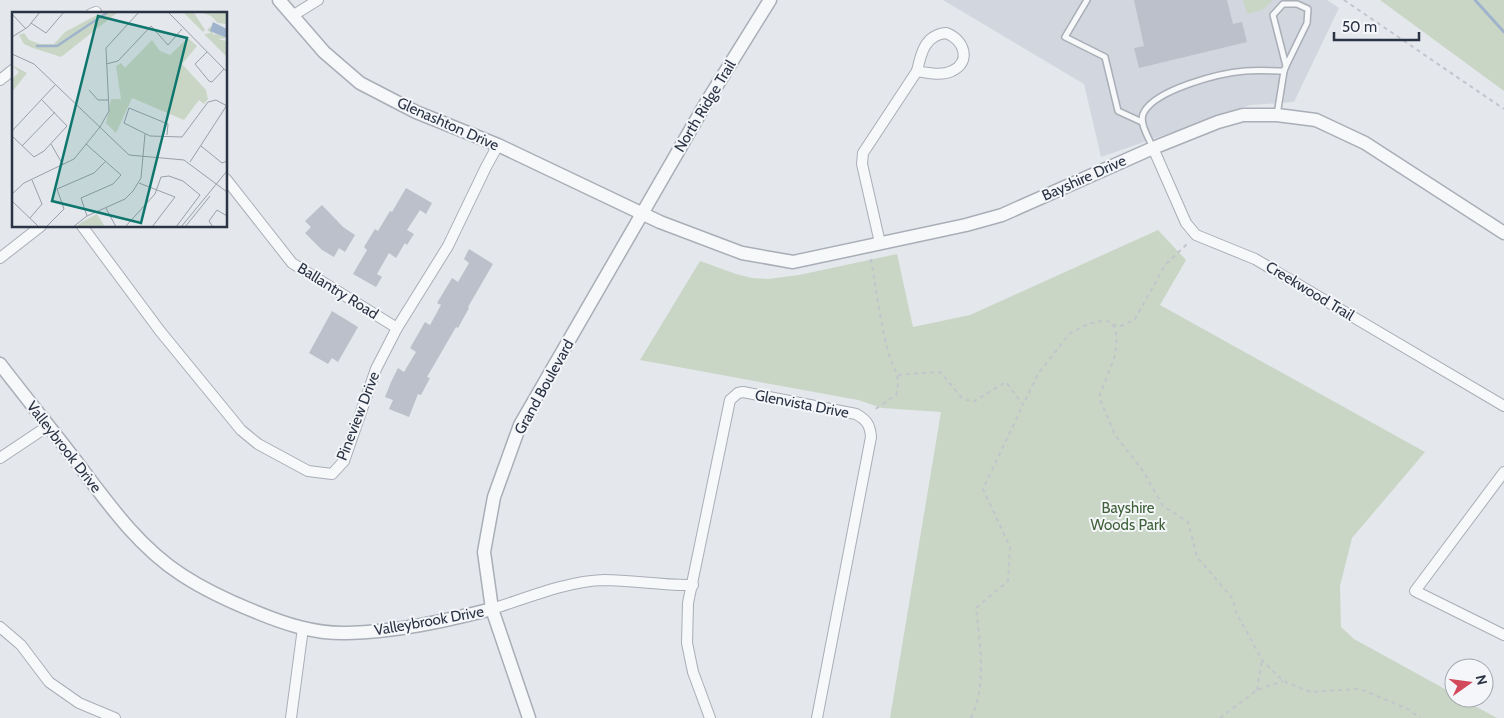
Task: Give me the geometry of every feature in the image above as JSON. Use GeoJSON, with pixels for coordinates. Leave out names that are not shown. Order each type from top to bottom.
{"type":"FeatureCollection","features":[{"type":"Feature","properties":{"kind":"street","name":"Glenashton Drive"},"geometry":{"type":"LineString","coordinates":[[279,0],[324,52],[360,82],[416,112],[498,145],[642,213]]}},
{"type":"Feature","properties":{"kind":"street"},"geometry":{"type":"LineString","coordinates":[[292,16],[318,0]]}},
{"type":"Feature","properties":{"kind":"street","name":"North Ridge Trail"},"geometry":{"type":"LineString","coordinates":[[642,213],[706,103],[770,0]]}},
{"type":"Feature","properties":{"kind":"street"},"geometry":{"type":"LineString","coordinates":[[880,243],[862,164],[863,153],[917,71],[925,46],[933,36],[946,33],[958,39],[962,44],[964,57],[957,69],[952,72],[945,74],[917,71]]}},
{"type":"Feature","properties":{"kind":"street"},"geometry":{"type":"LineString","coordinates":[[0,80],[12,71]]}},
{"type":"Feature","properties":{"kind":"street","name":"Bayshire Drive"},"geometry":{"type":"LineString","coordinates":[[642,213],[660,222],[742,253],[793,262],[1002,215],[1153,148],[1218,122],[1243,115],[1277,115],[1316,120],[1365,143],[1504,233]]}},
{"type":"Feature","properties":{"kind":"street","name":"Pineview Drive"},"geometry":{"type":"LineString","coordinates":[[83,228],[160,331],[241,430],[258,444],[308,471],[332,474],[344,461],[376,369],[397,328],[448,246],[498,145]]}},
{"type":"Feature","properties":{"kind":"street","name":"Creekwood Trail"},"geometry":{"type":"LineString","coordinates":[[1153,148],[1186,223],[1196,235],[1255,258],[1504,406]]}},
{"type":"Feature","properties":{"kind":"street","name":"Ballantry Road"},"geometry":{"type":"LineString","coordinates":[[228,182],[292,262],[397,328]]}},
{"type":"Feature","properties":{"kind":"street","name":"Grand Boulevard"},"geometry":{"type":"LineString","coordinates":[[529,718],[492,609],[484,552],[494,497],[520,425],[642,213]]}},
{"type":"Feature","properties":{"kind":"street"},"geometry":{"type":"LineString","coordinates":[[0,258],[38,228]]}},
{"type":"Feature","properties":{"kind":"street","name":"Valleybrook Drive"},"geometry":{"type":"LineString","coordinates":[[0,364],[121,520],[150,550],[182,575],[231,602],[283,623],[316,631],[346,633],[392,630],[468,616],[571,584],[604,580],[693,585]]}},
{"type":"Feature","properties":{"kind":"street","name":"Glenvista Drive"},"geometry":{"type":"LineString","coordinates":[[710,718],[692,672],[687,643],[688,603],[730,400],[738,393],[747,393],[856,414],[865,418],[870,426],[871,437],[817,718]]}},
{"type":"Feature","properties":{"kind":"street"},"geometry":{"type":"LineString","coordinates":[[0,458],[48,426]]}},
{"type":"Feature","properties":{"kind":"street"},"geometry":{"type":"LineString","coordinates":[[1504,472],[1415,591],[1504,635]]}},
{"type":"Feature","properties":{"kind":"street"},"geometry":{"type":"LineString","coordinates":[[0,627],[21,645],[49,682],[79,703],[115,718]]}},
{"type":"Feature","properties":{"kind":"street"},"geometry":{"type":"LineString","coordinates":[[291,718],[304,628]]}},
{"type":"Feature","properties":{"kind":"lane"},"geometry":{"type":"LineString","coordinates":[[1087,0],[1066,38],[1105,57],[1118,112],[1142,122]]}},
{"type":"Feature","properties":{"kind":"lane"},"geometry":{"type":"LineString","coordinates":[[1277,115],[1285,68],[1306,23],[1308,9],[1297,4],[1283,4],[1273,15],[1285,68]]}},
{"type":"Feature","properties":{"kind":"lane"},"geometry":{"type":"LineString","coordinates":[[1153,148],[1142,122],[1143,112],[1159,96],[1198,80],[1245,71],[1285,68]]}},
{"type":"Feature","properties":{"kind":"path"},"geometry":{"type":"LineString","coordinates":[[1344,0],[1504,109]]}},
{"type":"Feature","properties":{"kind":"path"},"geometry":{"type":"LineString","coordinates":[[971,718],[977,706],[982,661],[976,608],[1008,582],[1010,547],[983,489],[1038,374],[1069,334],[1088,324],[1105,320],[1118,327],[1134,318],[1164,265],[1188,243]]}},
{"type":"Feature","properties":{"kind":"path"},"geometry":{"type":"LineString","coordinates":[[871,259],[888,353],[898,375],[899,384],[896,395],[874,410]]}},
{"type":"Feature","properties":{"kind":"path"},"geometry":{"type":"LineString","coordinates":[[1114,324],[1117,337],[1115,356],[1098,397],[1115,435],[1143,471],[1163,506],[1188,522],[1197,557],[1233,599],[1236,612],[1262,660],[1283,681],[1311,692],[1360,689],[1408,709],[1420,718]]}},
{"type":"Feature","properties":{"kind":"path"},"geometry":{"type":"LineString","coordinates":[[898,375],[939,372],[962,398],[973,402],[1006,382],[1023,405]]}},
{"type":"Feature","properties":{"kind":"path"},"geometry":{"type":"LineString","coordinates":[[1257,690],[1262,660]]}},
{"type":"Feature","properties":{"kind":"path"},"geometry":{"type":"LineString","coordinates":[[1220,718],[1257,690],[1283,681]]}},
{"type":"Feature","properties":{"kind":"shaded area"},"geometry":{"type":"Polygon","coordinates":[[[943,0],[1327,0],[1339,8],[1294,102],[1250,105],[1101,157],[1084,84],[943,0]]]}},
{"type":"Feature","properties":{"kind":"green space"},"geometry":{"type":"Polygon","coordinates":[[[1243,0],[1273,0],[1262,10],[1247,14],[1243,0]]]}},
{"type":"Feature","properties":{"kind":"green space"},"geometry":{"type":"Polygon","coordinates":[[[1380,0],[1504,0],[1504,91],[1380,0]]]}},
{"type":"Feature","properties":{"kind":"green space","name":"Bayshire Woods Park"},"geometry":{"type":"Polygon","coordinates":[[[1158,230],[1186,260],[1160,305],[1425,452],[1352,538],[1340,586],[1341,627],[1354,639],[1444,688],[1444,708],[1478,708],[1497,718],[890,718],[941,412],[882,408],[858,400],[640,360],[700,261],[736,274],[768,279],[799,275],[897,254],[913,327],[970,315],[1158,230]]]}},
{"type":"Feature","properties":{"kind":"building"},"geometry":{"type":"Polygon","coordinates":[[[1134,0],[1227,0],[1233,24],[1242,22],[1247,42],[1139,68],[1134,48],[1144,46],[1134,0]]]}},
{"type":"Feature","properties":{"kind":"building"},"geometry":{"type":"Polygon","coordinates":[[[406,188],[432,203],[426,214],[420,210],[407,230],[414,234],[407,245],[405,243],[396,258],[389,253],[377,274],[382,277],[376,287],[353,274],[367,250],[364,247],[375,229],[378,231],[406,188]]]}},
{"type":"Feature","properties":{"kind":"building"},"geometry":{"type":"Polygon","coordinates":[[[322,205],[343,227],[355,235],[345,252],[339,248],[334,257],[322,250],[305,233],[311,227],[305,221],[322,205]]]}},
{"type":"Feature","properties":{"kind":"building"},"geometry":{"type":"Polygon","coordinates":[[[469,249],[493,264],[458,328],[456,327],[427,377],[430,378],[421,395],[418,394],[409,417],[389,409],[393,400],[385,397],[398,368],[404,372],[416,352],[410,348],[425,322],[430,325],[441,305],[437,303],[452,278],[458,282],[469,263],[464,259],[469,249]]]}},
{"type":"Feature","properties":{"kind":"building"},"geometry":{"type":"Polygon","coordinates":[[[332,311],[358,327],[338,362],[332,358],[328,364],[309,353],[332,311]]]}},
{"type":"Feature","properties":{"kind":"waterway"},"geometry":{"type":"LineString","coordinates":[[1475,0],[1504,32]]}}]}
